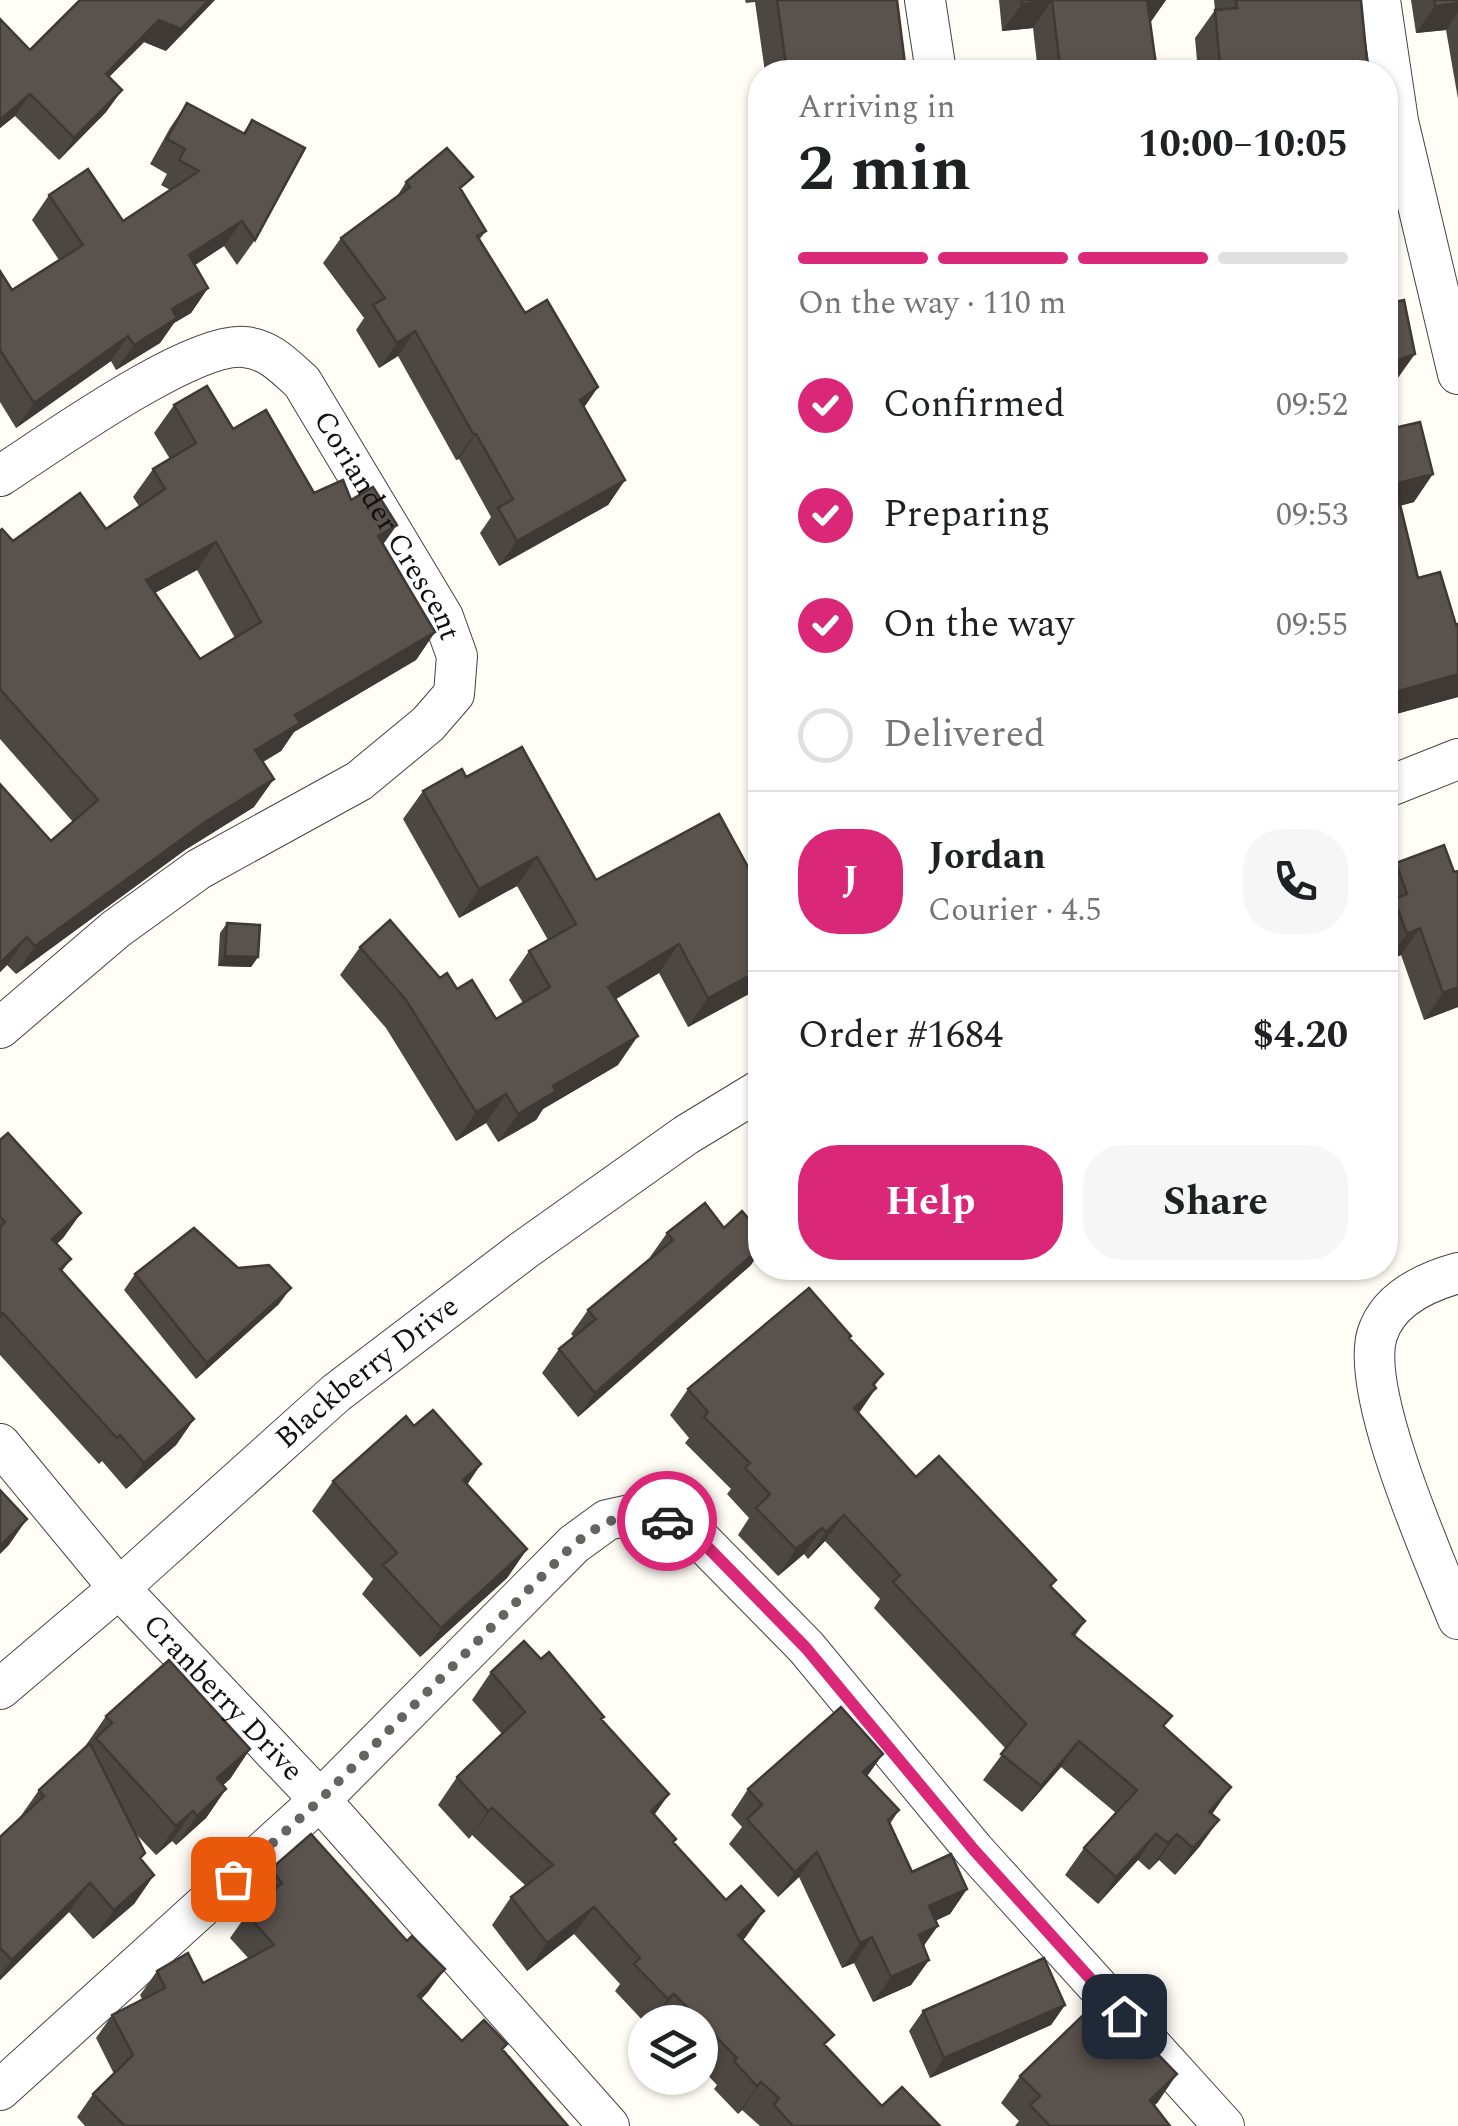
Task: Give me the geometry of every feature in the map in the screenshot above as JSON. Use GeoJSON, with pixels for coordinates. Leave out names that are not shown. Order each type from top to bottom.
{"type":"FeatureCollection","features":[{"type":"Feature","properties":{"kind":"street"},"geometry":{"type":"LineString","coordinates":[[925,0],[934,60]]}},
{"type":"Feature","properties":{"kind":"street"},"geometry":{"type":"LineString","coordinates":[[1380,0],[1389,60]]}},
{"type":"Feature","properties":{"kind":"street"},"geometry":{"type":"LineString","coordinates":[[1398,121],[1458,374]]}},
{"type":"Feature","properties":{"kind":"street","name":"Coriander Crescent"},"geometry":{"type":"LineString","coordinates":[[0,476],[154,378],[211,354],[242,346],[273,356],[302,382],[443,618],[457,656],[454,694],[428,724],[359,781],[199,869],[116,928],[0,1028]]}},
{"type":"Feature","properties":{"kind":"street"},"geometry":{"type":"LineString","coordinates":[[1398,783],[1458,759]]}},
{"type":"Feature","properties":{"kind":"street","name":"Blackberry Drive"},"geometry":{"type":"LineString","coordinates":[[0,1689],[336,1393],[540,1239],[686,1135],[748,1097]]}},
{"type":"Feature","properties":{"kind":"street"},"geometry":{"type":"LineString","coordinates":[[1458,1273],[1426,1282],[1389,1314],[1377,1334],[1373,1364],[1398,1468],[1458,1619]]}},
{"type":"Feature","properties":{"kind":"street","name":"Cranberry Drive"},"geometry":{"type":"LineString","coordinates":[[0,1444],[118,1588],[320,1800],[609,2126]]}},
{"type":"Feature","properties":{"kind":"street"},"geometry":{"type":"LineString","coordinates":[[0,2090],[320,1800],[574,1544],[606,1520],[630,1515],[688,1527],[806,1648],[974,1850],[1224,2126]]}},
{"type":"Feature","properties":{"kind":"building"},"geometry":{"type":"Polygon","coordinates":[[[80,0],[209,0],[181,29],[159,20],[106,74],[122,90],[74,138],[30,94],[0,120],[0,19],[30,50],[80,0]]]}},
{"type":"Feature","properties":{"kind":"building"},"geometry":{"type":"Polygon","coordinates":[[[777,0],[897,0],[904,60],[785,60],[777,0]]]}},
{"type":"Feature","properties":{"kind":"building"},"geometry":{"type":"Polygon","coordinates":[[[1052,0],[1147,0],[1155,60],[1059,60],[1052,0]]]}},
{"type":"Feature","properties":{"kind":"building"},"geometry":{"type":"Polygon","coordinates":[[[1236,0],[1361,0],[1367,60],[1220,60],[1215,10],[1237,8],[1236,0]]]}},
{"type":"Feature","properties":{"kind":"building"},"geometry":{"type":"Polygon","coordinates":[[[1434,0],[1458,0],[1458,3],[1435,6],[1434,0]]]}},
{"type":"Feature","properties":{"kind":"building"},"geometry":{"type":"Polygon","coordinates":[[[187,103],[245,134],[252,120],[305,148],[255,240],[242,221],[189,255],[208,288],[172,309],[177,318],[134,345],[128,336],[34,403],[0,350],[0,271],[12,290],[83,245],[49,195],[88,169],[123,221],[199,171],[179,160],[185,149],[167,139],[187,103]]]}},
{"type":"Feature","properties":{"kind":"building"},"geometry":{"type":"Polygon","coordinates":[[[447,148],[473,177],[460,188],[486,231],[477,236],[525,313],[547,300],[598,387],[580,400],[625,480],[517,541],[498,508],[513,499],[476,434],[415,331],[397,343],[373,305],[385,298],[341,238],[410,187],[406,182],[447,148]]]}},
{"type":"Feature","properties":{"kind":"building"},"geometry":{"type":"Polygon","coordinates":[[[1404,300],[1415,354],[1398,360],[1398,301],[1404,300]]]}},
{"type":"Feature","properties":{"kind":"building"},"geometry":{"type":"Polygon","coordinates":[[[207,386],[233,429],[266,410],[314,493],[343,480],[351,500],[373,487],[397,525],[378,536],[435,632],[295,715],[300,723],[255,750],[274,779],[205,822],[35,946],[27,937],[0,963],[0,784],[51,841],[98,800],[0,689],[0,531],[13,541],[80,493],[106,529],[165,489],[153,469],[196,443],[174,405],[207,386]],[[216,542],[146,580],[200,659],[261,622],[216,542]]]}},
{"type":"Feature","properties":{"kind":"building"},"geometry":{"type":"Polygon","coordinates":[[[1420,422],[1433,474],[1398,483],[1398,427],[1420,422]]]}},
{"type":"Feature","properties":{"kind":"building"},"geometry":{"type":"Polygon","coordinates":[[[1398,496],[1418,578],[1440,572],[1458,624],[1458,674],[1398,691],[1398,496]]]}},
{"type":"Feature","properties":{"kind":"building"},"geometry":{"type":"Polygon","coordinates":[[[522,747],[596,880],[719,814],[748,867],[748,976],[708,998],[679,944],[608,987],[638,1036],[553,1086],[556,1091],[518,1114],[506,1094],[476,1112],[406,1000],[360,947],[390,920],[440,978],[447,973],[457,989],[472,980],[496,1019],[550,987],[529,951],[576,924],[537,857],[479,889],[423,791],[462,769],[466,777],[522,747]]]}},
{"type":"Feature","properties":{"kind":"building"},"geometry":{"type":"Polygon","coordinates":[[[1444,845],[1454,872],[1458,871],[1458,987],[1443,993],[1420,928],[1407,934],[1398,910],[1398,897],[1407,894],[1398,862],[1444,845]]]}},
{"type":"Feature","properties":{"kind":"building"},"geometry":{"type":"Polygon","coordinates":[[[227,923],[260,925],[258,957],[225,956],[227,923]]]}},
{"type":"Feature","properties":{"kind":"building"},"geometry":{"type":"Polygon","coordinates":[[[8,1133],[81,1213],[52,1239],[71,1259],[60,1269],[194,1419],[144,1463],[3,1313],[0,1317],[0,1227],[5,1222],[0,1217],[0,1140],[8,1133]]]}},
{"type":"Feature","properties":{"kind":"building"},"geometry":{"type":"Polygon","coordinates":[[[705,1203],[724,1228],[742,1211],[748,1218],[748,1259],[595,1393],[559,1349],[596,1319],[588,1310],[673,1240],[667,1233],[705,1203]]]}},
{"type":"Feature","properties":{"kind":"building"},"geometry":{"type":"Polygon","coordinates":[[[194,1228],[238,1268],[269,1265],[291,1288],[207,1363],[135,1274],[194,1228]]]}},
{"type":"Feature","properties":{"kind":"building"},"geometry":{"type":"Polygon","coordinates":[[[809,1288],[883,1374],[873,1384],[876,1388],[854,1408],[916,1477],[939,1456],[1056,1580],[1050,1586],[1085,1621],[1072,1634],[1172,1716],[1163,1726],[1231,1787],[1209,1812],[1219,1820],[1193,1848],[1177,1834],[1168,1843],[1156,1834],[1116,1877],[1084,1848],[1137,1790],[1079,1741],[1041,1786],[1001,1754],[1026,1724],[893,1582],[900,1575],[844,1515],[826,1532],[822,1528],[796,1549],[756,1508],[770,1494],[745,1468],[750,1463],[704,1417],[708,1412],[688,1389],[809,1288]]]}},
{"type":"Feature","properties":{"kind":"building"},"geometry":{"type":"Polygon","coordinates":[[[433,1410],[481,1464],[463,1480],[527,1549],[441,1628],[383,1565],[397,1553],[333,1481],[406,1416],[414,1426],[433,1410]]]}},
{"type":"Feature","properties":{"kind":"building"},"geometry":{"type":"Polygon","coordinates":[[[0,1490],[27,1519],[0,1546],[0,1490]]]}},
{"type":"Feature","properties":{"kind":"building"},"geometry":{"type":"Polygon","coordinates":[[[524,1641],[541,1659],[549,1652],[604,1717],[601,1719],[669,1794],[651,1811],[676,1839],[673,1842],[726,1900],[741,1886],[764,1911],[738,1935],[834,2035],[824,2044],[882,2106],[902,2087],[940,2126],[793,2126],[774,2105],[779,2098],[761,2082],[757,2086],[718,2039],[718,2005],[685,2005],[674,1994],[668,1999],[634,1964],[640,1958],[594,1907],[547,1943],[511,1897],[553,1865],[492,1808],[488,1811],[457,1777],[525,1712],[491,1672],[524,1641]]]}},
{"type":"Feature","properties":{"kind":"building"},"geometry":{"type":"Polygon","coordinates":[[[169,1660],[250,1749],[217,1778],[226,1789],[197,1816],[193,1811],[176,1826],[96,1738],[112,1723],[106,1716],[169,1660]]]}},
{"type":"Feature","properties":{"kind":"building"},"geometry":{"type":"Polygon","coordinates":[[[841,1707],[883,1754],[863,1772],[899,1810],[888,1820],[912,1872],[951,1854],[967,1889],[929,1906],[938,1926],[919,1935],[929,1960],[891,1977],[872,1937],[860,1943],[817,1852],[795,1872],[747,1819],[762,1805],[748,1789],[841,1707]]]}},
{"type":"Feature","properties":{"kind":"building"},"geometry":{"type":"Polygon","coordinates":[[[90,1743],[145,1853],[140,1858],[154,1875],[114,1910],[90,1883],[12,1960],[0,1948],[0,1837],[44,1796],[39,1790],[90,1743]]]}},
{"type":"Feature","properties":{"kind":"building"},"geometry":{"type":"Polygon","coordinates":[[[311,1834],[407,1941],[412,1936],[445,1969],[418,1996],[462,2041],[484,2020],[507,2044],[502,2049],[568,2126],[125,2126],[93,2094],[133,2055],[112,2015],[165,1988],[157,1971],[188,1953],[203,1983],[274,1945],[247,1914],[282,1883],[271,1869],[311,1834]]]}},
{"type":"Feature","properties":{"kind":"building"},"geometry":{"type":"Polygon","coordinates":[[[1044,1958],[1065,2005],[944,2058],[923,2011],[1044,1958]]]}},
{"type":"Feature","properties":{"kind":"building"},"geometry":{"type":"Polygon","coordinates":[[[1102,1997],[1177,2074],[1150,2100],[1170,2126],[1050,2126],[1030,2105],[1040,2096],[1020,2076],[1102,1997]]]}},
{"type":"Feature","properties":{"kind":"way so far"},"geometry":{"type":"LineString","coordinates":[[233,1879],[320,1800],[574,1544],[606,1520],[630,1515],[667,1521]]}},
{"type":"Feature","properties":{"kind":"route"},"geometry":{"type":"LineString","coordinates":[[667,1521],[688,1527],[806,1648],[974,1850],[1124,2016]]}}]}
